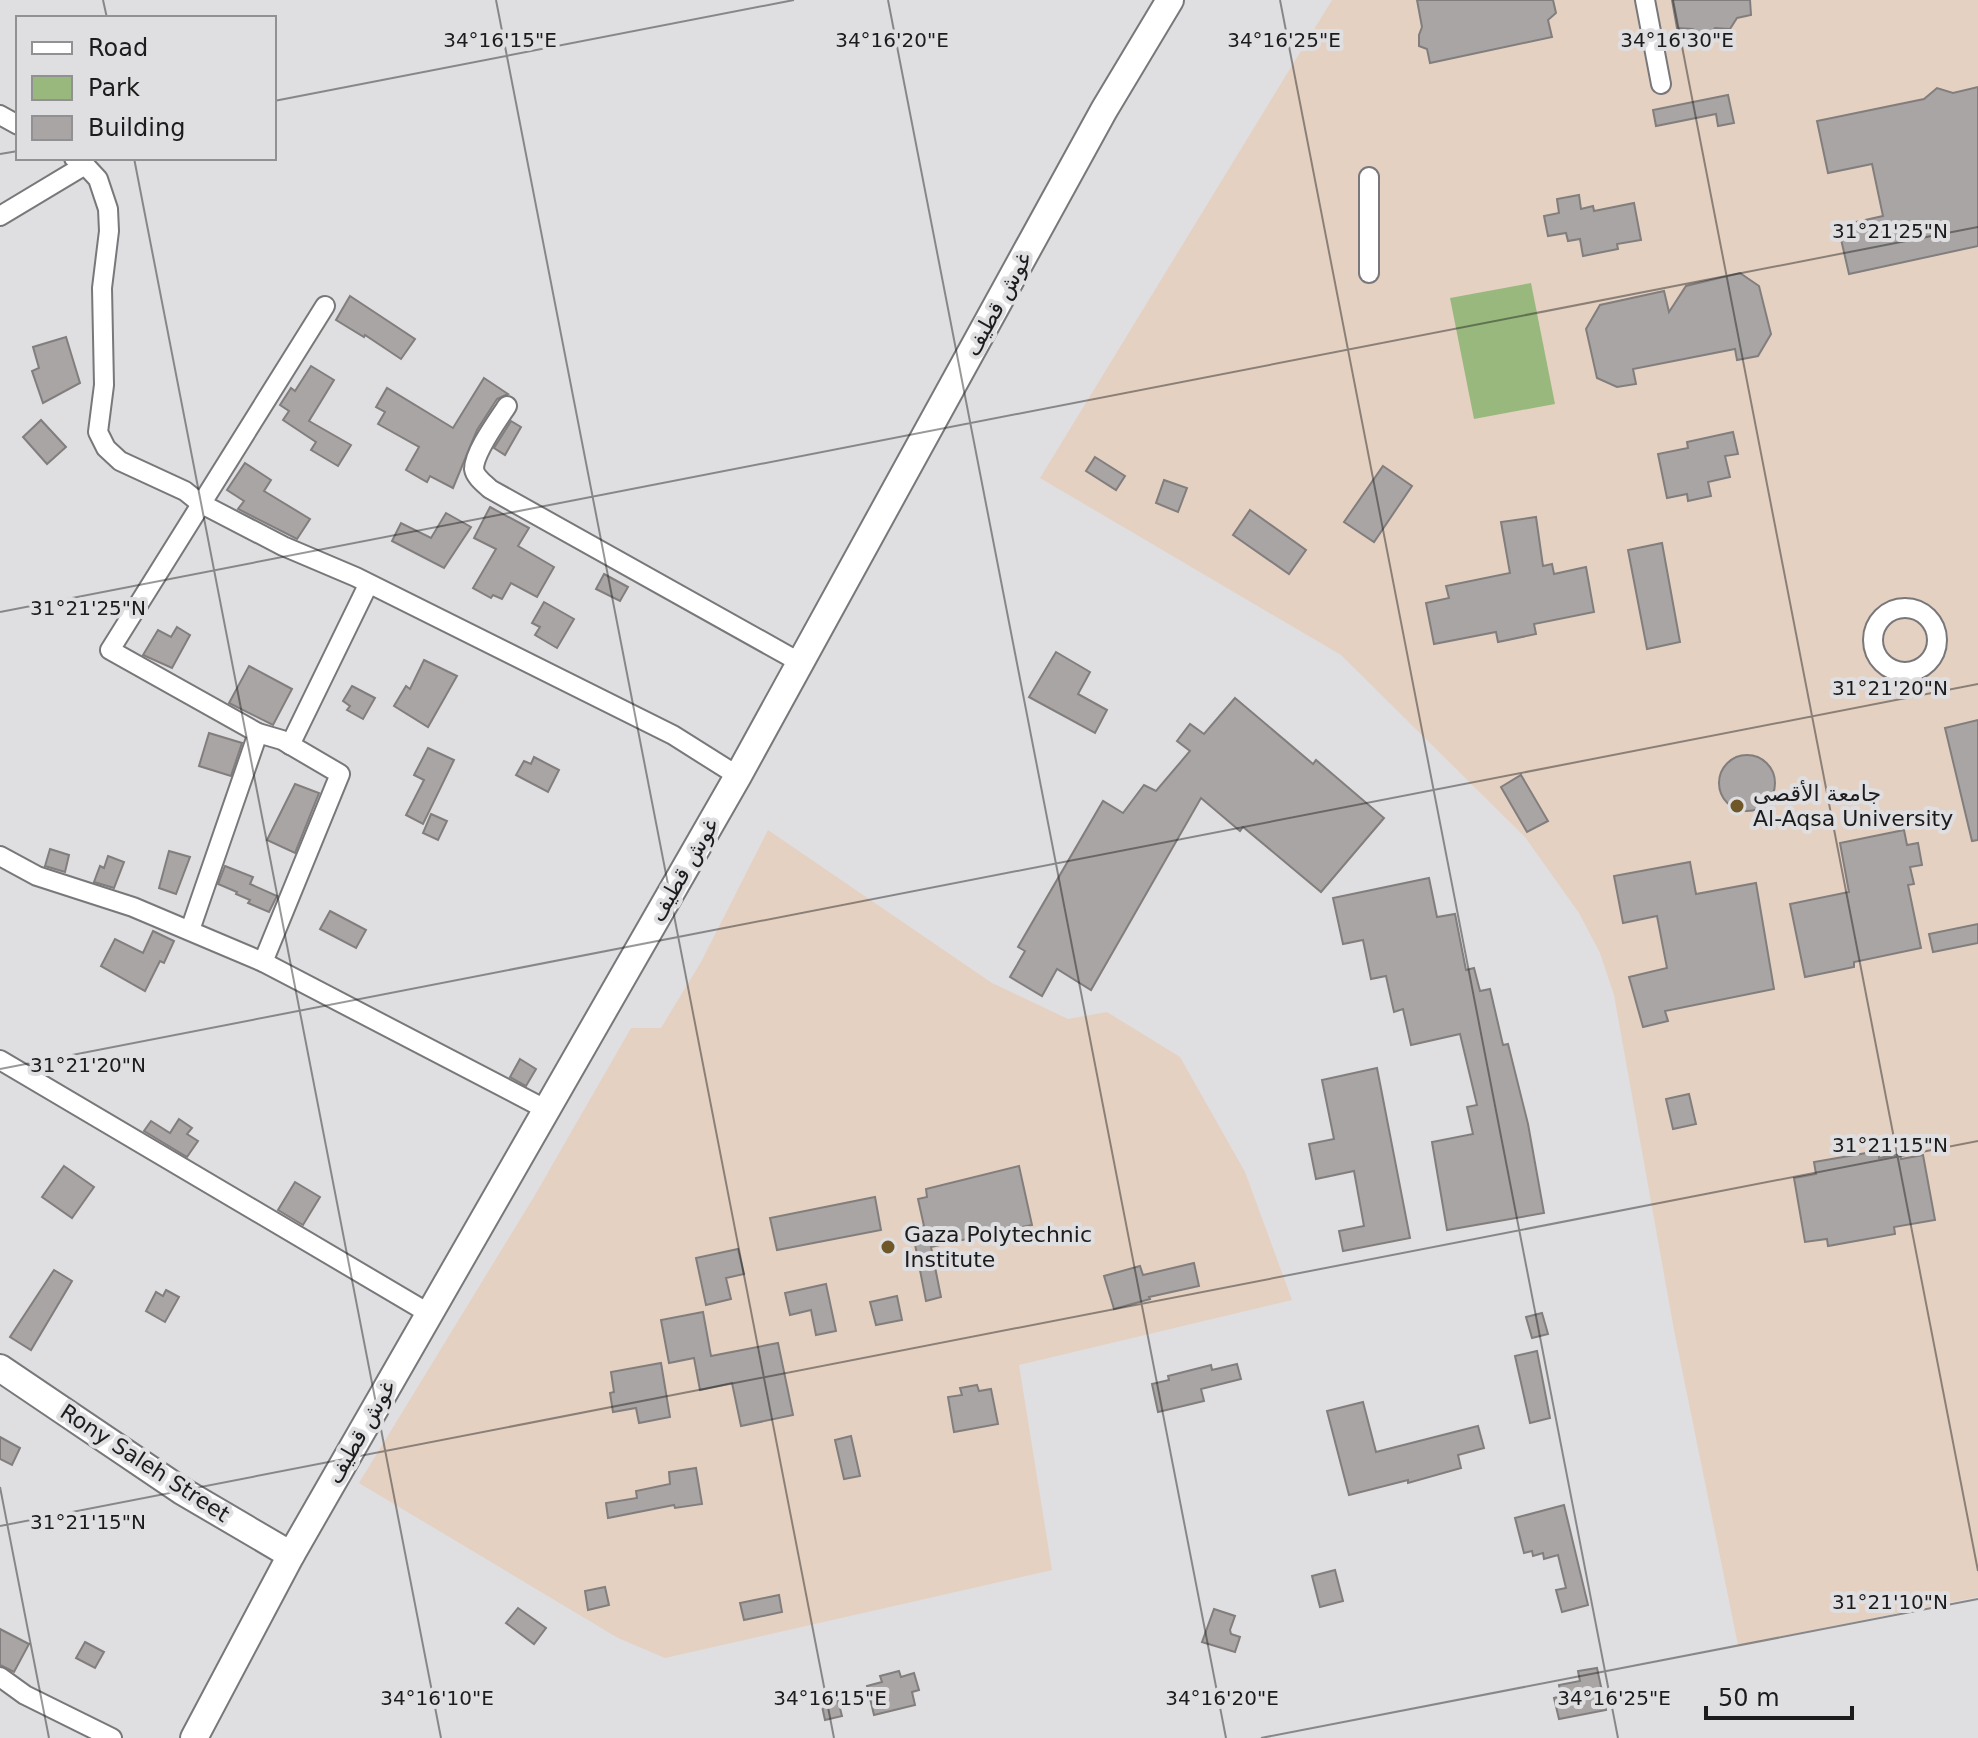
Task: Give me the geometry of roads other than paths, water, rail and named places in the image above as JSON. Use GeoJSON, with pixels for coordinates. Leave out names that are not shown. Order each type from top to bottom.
{"type":"FeatureCollection","features":[{"type":"Feature","properties":{"kind":"main road","name":"غوش قطيف"},"geometry":{"type":"LineString","coordinates":[[194,1738],[291,1555],[738,776],[1104,110],[1170,0]]}},
{"type":"Feature","properties":{"kind":"main road","name":"Rony Saleh Street"},"geometry":{"type":"LineString","coordinates":[[0,1368],[182,1491],[291,1555]]}},
{"type":"Feature","properties":{"kind":"street"},"geometry":{"type":"LineString","coordinates":[[1645,0],[1661,84]]}},
{"type":"Feature","properties":{"kind":"street"},"geometry":{"type":"LineString","coordinates":[[0,216],[80,162],[98,179],[108,209],[109,231],[102,288],[104,385],[98,432],[101,443],[120,461],[185,491],[200,503],[283,546],[673,735],[738,776]]}},
{"type":"Feature","properties":{"kind":"street"},"geometry":{"type":"LineString","coordinates":[[1369,177],[1369,273]]}},
{"type":"Feature","properties":{"kind":"street"},"geometry":{"type":"LineString","coordinates":[[263,962],[340,774],[290,745],[258,733],[110,650],[325,306]]}},
{"type":"Feature","properties":{"kind":"street"},"geometry":{"type":"LineString","coordinates":[[507,406],[481,449],[474,468],[476,475],[490,489],[801,663]]}},
{"type":"Feature","properties":{"kind":"street"},"geometry":{"type":"LineString","coordinates":[[290,745],[368,585]]}},
{"type":"Feature","properties":{"kind":"street"},"geometry":{"type":"LineString","coordinates":[[190,930],[258,733]]}},
{"type":"Feature","properties":{"kind":"street"},"geometry":{"type":"LineString","coordinates":[[0,856],[37,876],[133,907],[263,962],[547,1110]]}},
{"type":"Feature","properties":{"kind":"street"},"geometry":{"type":"LineString","coordinates":[[0,1060],[430,1314]]}},
{"type":"Feature","properties":{"kind":"street"},"geometry":{"type":"LineString","coordinates":[[0,1677],[25,1695],[112,1738]]}},
{"type":"Feature","properties":{"kind":"place","name":"جامعة الأقصى Al-Aqsa University"},"geometry":{"type":"Point","coordinates":[1737,806]}},
{"type":"Feature","properties":{"kind":"place","name":"Gaza Polytechnic Institute"},"geometry":{"type":"Point","coordinates":[888,1247]}}]}
